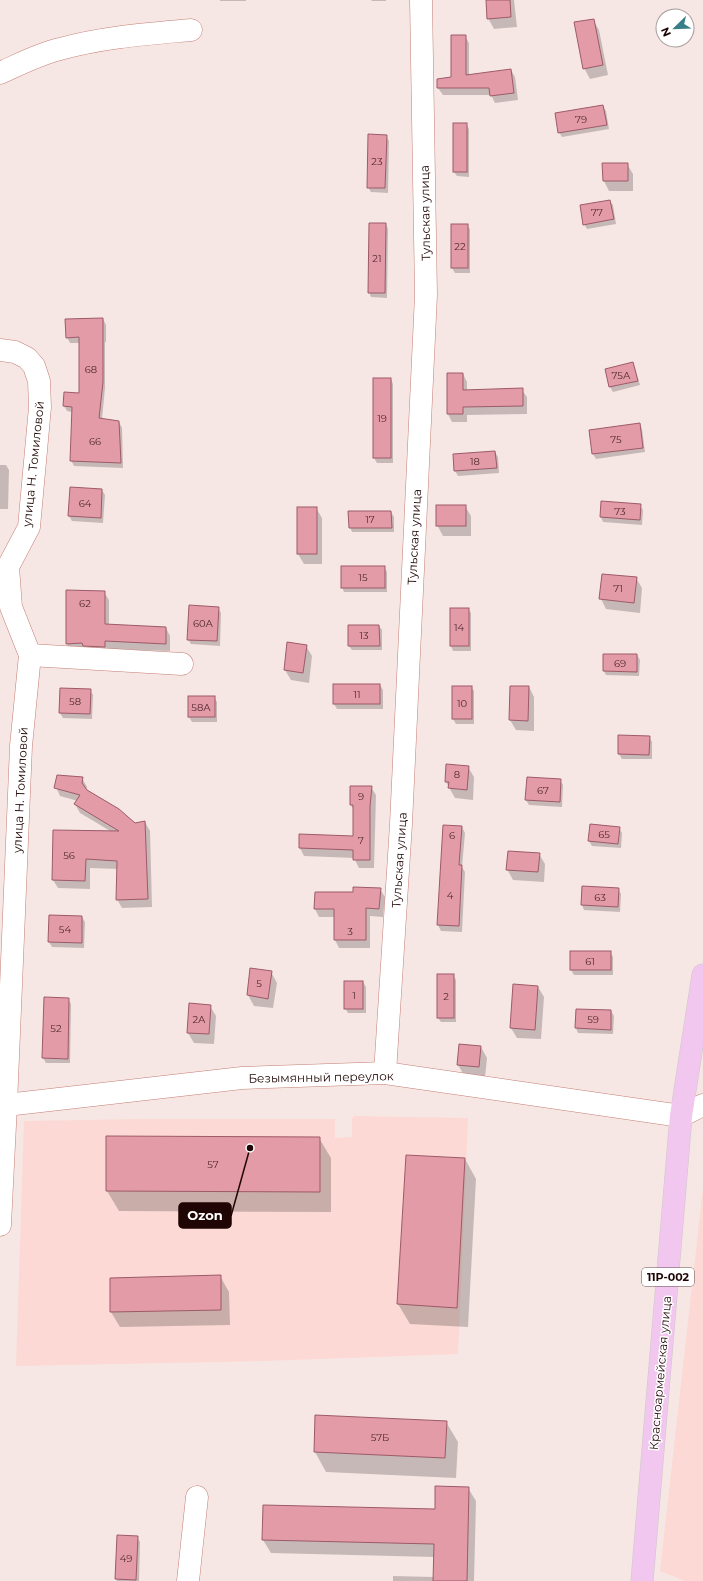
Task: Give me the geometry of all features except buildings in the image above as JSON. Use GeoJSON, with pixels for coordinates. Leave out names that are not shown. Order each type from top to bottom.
{"type":"FeatureCollection","features":[{"type":"Feature","properties":{"kind":"main road","name":"Красноармейская улица"},"geometry":{"type":"LineString","coordinates":[[642,1581],[681,1116],[703,975]]}},
{"type":"Feature","properties":{"kind":"street","name":"Тульская улица"},"geometry":{"type":"LineString","coordinates":[[385,1073],[401,824],[426,295],[421,0]]}},
{"type":"Feature","properties":{"kind":"street"},"geometry":{"type":"LineString","coordinates":[[0,73],[34,58],[60,49],[112,37],[191,30]]}},
{"type":"Feature","properties":{"kind":"street","name":"улица Н. Томиловой"},"geometry":{"type":"LineString","coordinates":[[0,350],[15,352],[27,358],[34,366],[39,381],[40,407],[29,527],[8,568],[5,602],[30,655],[21,746],[0,1225]]}},
{"type":"Feature","properties":{"kind":"street"},"geometry":{"type":"LineString","coordinates":[[30,655],[182,664]]}},
{"type":"Feature","properties":{"kind":"street","name":"Безымянный переулок"},"geometry":{"type":"LineString","coordinates":[[6,1105],[242,1078],[385,1073],[681,1116]]}},
{"type":"Feature","properties":{"kind":"street"},"geometry":{"type":"LineString","coordinates":[[681,1116],[703,1105]]}},
{"type":"Feature","properties":{"kind":"street"},"geometry":{"type":"LineString","coordinates":[[188,1581],[197,1497]]}},
{"type":"Feature","properties":{"kind":"shaded area"},"geometry":{"type":"Polygon","coordinates":[[[354,1116],[468,1118],[458,1354],[264,1361],[16,1366],[24,1121],[140,1119],[335,1119],[335,1138],[352,1137],[352,1119],[354,1116]]]}},
{"type":"Feature","properties":{"kind":"shaded area"},"geometry":{"type":"Polygon","coordinates":[[[703,1188],[703,1581],[685,1581],[660,1571],[703,1188]]]}},
{"type":"Feature","properties":{"kind":"place","name":"Ozon"},"geometry":{"type":"Point","coordinates":[250,1148]}}]}
